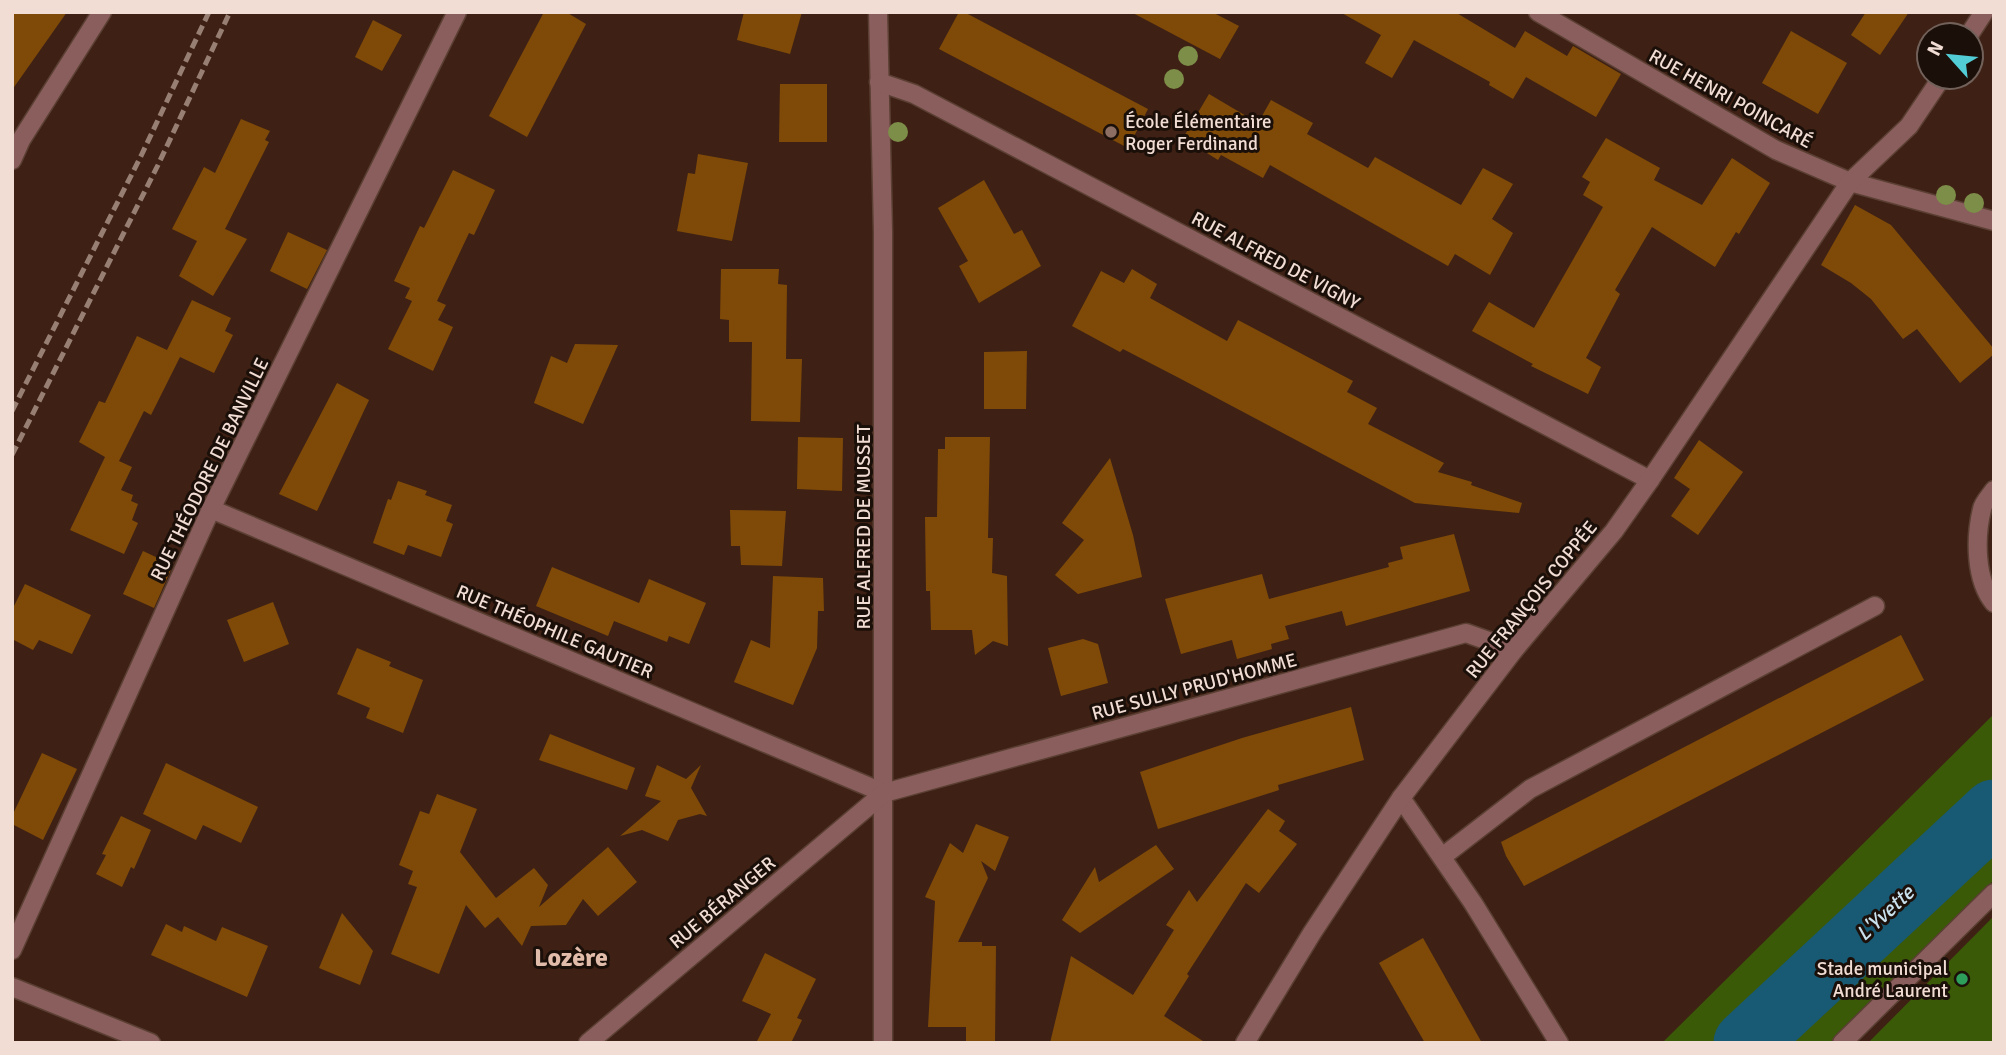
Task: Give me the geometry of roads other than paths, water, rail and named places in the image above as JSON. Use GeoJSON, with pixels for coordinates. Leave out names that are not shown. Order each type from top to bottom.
{"type":"FeatureCollection","features":[{"type":"Feature","properties":{"kind":"street"},"geometry":{"type":"LineString","coordinates":[[12,160],[21,140],[102,12]]}},
{"type":"Feature","properties":{"kind":"street","name":"RUE THÉODORE DE BANVILLE"},"geometry":{"type":"LineString","coordinates":[[12,950],[211,509],[457,12]]}},
{"type":"Feature","properties":{"kind":"street","name":"RUE ALFRED DE MUSSET"},"geometry":{"type":"LineString","coordinates":[[878,12],[883,232],[883,1043]]}},
{"type":"Feature","properties":{"kind":"street","name":"RUE HENRI POINCARÉ"},"geometry":{"type":"LineString","coordinates":[[1538,12],[1776,150],[1850,182],[1994,222]]}},
{"type":"Feature","properties":{"kind":"street","name":"RUE ALFRED DE VIGNY"},"geometry":{"type":"LineString","coordinates":[[879,82],[914,94],[1650,480]]}},
{"type":"Feature","properties":{"kind":"street","name":"RUE FRANÇOIS COPPÉE"},"geometry":{"type":"LineString","coordinates":[[1245,1043],[1312,933],[1401,798],[1514,650],[1592,558],[1650,480],[1850,182],[1909,126],[1933,91]]}},
{"type":"Feature","properties":{"kind":"street"},"geometry":{"type":"LineString","coordinates":[[1994,490],[1982,507],[1978,555],[1986,594],[1994,603]]}},
{"type":"Feature","properties":{"kind":"street","name":"RUE THÉOPHILE GAUTIER"},"geometry":{"type":"LineString","coordinates":[[211,509],[884,793]]}},
{"type":"Feature","properties":{"kind":"street"},"geometry":{"type":"LineString","coordinates":[[1442,857],[1530,789],[1875,606]]}},
{"type":"Feature","properties":{"kind":"street","name":"RUE SULLY PRUD'HOMME"},"geometry":{"type":"LineString","coordinates":[[884,793],[1466,633],[1514,650]]}},
{"type":"Feature","properties":{"kind":"street","name":"RUE BÉRANGER"},"geometry":{"type":"LineString","coordinates":[[588,1043],[884,793]]}},
{"type":"Feature","properties":{"kind":"street"},"geometry":{"type":"LineString","coordinates":[[1401,798],[1473,903],[1559,1043]]}},
{"type":"Feature","properties":{"kind":"street"},"geometry":{"type":"LineString","coordinates":[[1842,1043],[1994,893]]}},
{"type":"Feature","properties":{"kind":"street"},"geometry":{"type":"LineString","coordinates":[[12,987],[150,1043]]}},
{"type":"Feature","properties":{"kind":"waterway","name":"L'Yvette"},"geometry":{"type":"LineString","coordinates":[[1746,1043],[1994,812]]}},
{"type":"Feature","properties":{"kind":"railway"},"geometry":{"type":"LineString","coordinates":[[12,411],[141,156],[209,12]]}},
{"type":"Feature","properties":{"kind":"railway"},"geometry":{"type":"LineString","coordinates":[[12,455],[158,165],[230,12]]}},
{"type":"Feature","properties":{"kind":"place","name":"École Élémentaire Roger Ferdinand"},"geometry":{"type":"Point","coordinates":[1111,132]}},
{"type":"Feature","properties":{"kind":"place","name":"Stade municipal André Laurent"},"geometry":{"type":"Point","coordinates":[1962,979]}},
{"type":"Feature","properties":{"kind":"district","name":"Lozère"},"geometry":{"type":"Point","coordinates":[571,957]}}]}
